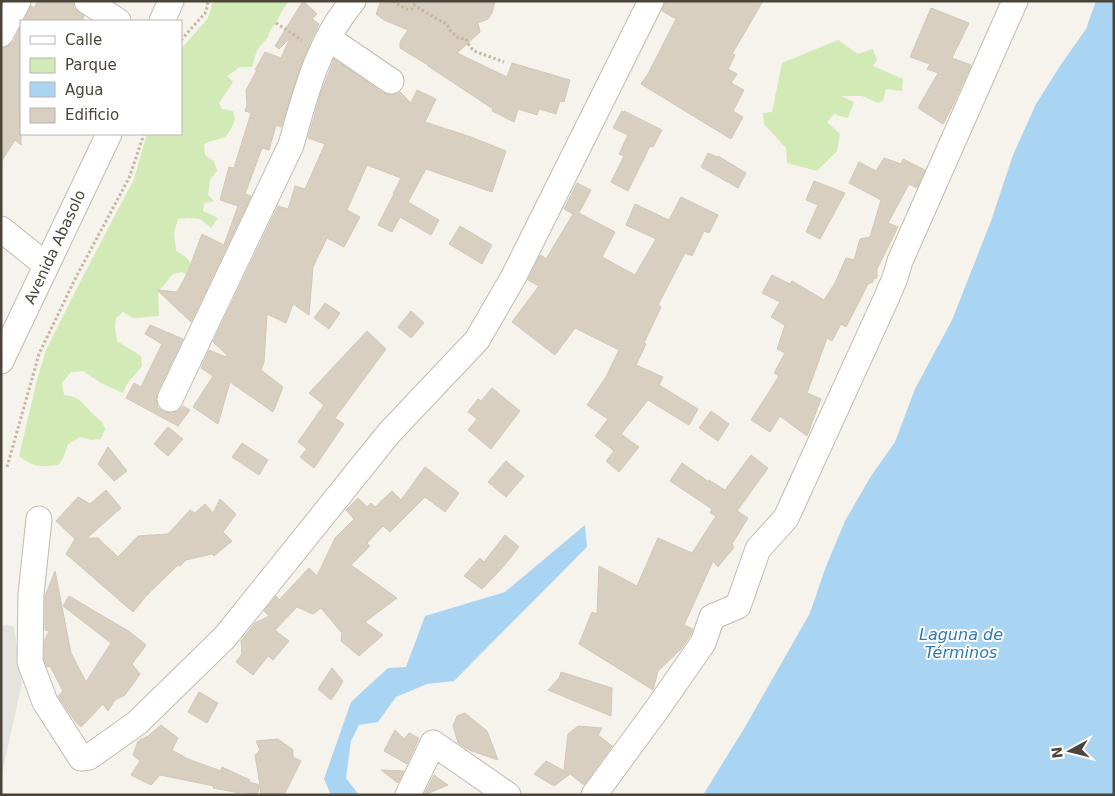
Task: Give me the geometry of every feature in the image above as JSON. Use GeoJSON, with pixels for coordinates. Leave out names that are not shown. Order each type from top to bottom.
{"type":"FeatureCollection","features":[{"type":"Feature","properties":{"kind":"street"},"geometry":{"type":"LineString","coordinates":[[1,34],[18,1]]}},
{"type":"Feature","properties":{"kind":"street"},"geometry":{"type":"LineString","coordinates":[[87,1],[116,20]]}},
{"type":"Feature","properties":{"kind":"street"},"geometry":{"type":"LineString","coordinates":[[162,20],[171,1]]}},
{"type":"Feature","properties":{"kind":"street"},"geometry":{"type":"LineString","coordinates":[[170,399],[291,145],[313,70],[325,44],[346,9],[353,1]]}},
{"type":"Feature","properties":{"kind":"street"},"geometry":{"type":"LineString","coordinates":[[38,519],[31,594],[30,662],[45,702],[81,758],[89,757],[137,724],[225,637],[389,432],[477,340],[514,276],[652,1]]}},
{"type":"Feature","properties":{"kind":"street"},"geometry":{"type":"LineString","coordinates":[[594,795],[703,643],[712,617],[738,606],[758,549],[786,518],[895,278],[900,261],[1015,1]]}},
{"type":"Feature","properties":{"kind":"street"},"geometry":{"type":"LineString","coordinates":[[325,44],[391,81]]}},
{"type":"Feature","properties":{"kind":"street","name":"Avenida Abasolo"},"geometry":{"type":"LineString","coordinates":[[1,361],[109,135]]}},
{"type":"Feature","properties":{"kind":"street"},"geometry":{"type":"LineString","coordinates":[[1,229],[46,265]]}},
{"type":"Feature","properties":{"kind":"street"},"geometry":{"type":"LineString","coordinates":[[408,795],[433,743],[508,795]]}},
{"type":"Feature","properties":{"kind":"path"},"geometry":{"type":"LineString","coordinates":[[182,39],[206,12],[208,1]]}},
{"type":"Feature","properties":{"kind":"path"},"geometry":{"type":"LineString","coordinates":[[393,1],[406,10],[412,10],[414,5],[419,7],[432,17],[447,24],[458,38],[466,39],[470,48],[474,51],[504,62]]}},
{"type":"Feature","properties":{"kind":"path"},"geometry":{"type":"LineString","coordinates":[[276,23],[280,27],[325,44]]}},
{"type":"Feature","properties":{"kind":"path"},"geometry":{"type":"LineString","coordinates":[[7,467],[39,354],[75,279],[129,178],[144,135]]}},
{"type":"Feature","properties":{"kind":"green space"},"geometry":{"type":"Polygon","coordinates":[[[213,1],[289,1],[268,37],[257,50],[252,67],[240,67],[227,76],[233,82],[219,103],[222,109],[233,111],[235,119],[227,135],[204,144],[205,155],[214,161],[217,171],[210,180],[208,195],[214,201],[204,203],[203,211],[218,218],[211,228],[200,219],[178,219],[174,233],[176,251],[189,262],[192,269],[192,278],[182,272],[173,274],[158,292],[159,316],[133,318],[123,312],[116,318],[117,341],[141,356],[142,366],[127,384],[123,393],[101,383],[83,371],[71,372],[62,383],[64,395],[81,401],[102,422],[105,429],[101,439],[91,440],[80,437],[68,444],[59,465],[33,465],[19,456],[46,350],[134,179],[147,135],[182,135],[182,48],[208,18],[213,1]]]}},
{"type":"Feature","properties":{"kind":"green space"},"geometry":{"type":"Polygon","coordinates":[[[838,40],[858,54],[873,49],[877,60],[873,66],[903,79],[902,91],[886,89],[883,101],[878,103],[862,96],[841,96],[854,102],[848,118],[834,114],[827,122],[840,134],[837,151],[817,171],[787,163],[786,148],[764,124],[763,113],[772,112],[782,63],[838,40]]]}},
{"type":"Feature","properties":{"kind":"shaded area"},"geometry":{"type":"Polygon","coordinates":[[[1,625],[14,626],[22,683],[1,778],[1,625]]]}},
{"type":"Feature","properties":{"kind":"water","name":"Laguna de Términos"},"geometry":{"type":"Polygon","coordinates":[[[1096,1],[1114,1],[1114,795],[703,795],[745,727],[810,613],[825,569],[845,521],[871,476],[895,442],[915,389],[952,320],[991,221],[1013,155],[1036,104],[1086,29],[1096,1]]]}},
{"type":"Feature","properties":{"kind":"water"},"geometry":{"type":"Polygon","coordinates":[[[585,525],[587,547],[454,681],[427,684],[396,697],[378,722],[359,725],[351,741],[346,778],[359,795],[331,795],[324,779],[351,702],[388,668],[406,667],[425,616],[505,592],[585,525]]]}},
{"type":"Feature","properties":{"kind":"building"},"geometry":{"type":"Polygon","coordinates":[[[37,1],[73,1],[74,8],[84,16],[82,20],[24,20],[31,6],[35,8],[37,1]]]}},
{"type":"Feature","properties":{"kind":"building"},"geometry":{"type":"Polygon","coordinates":[[[303,1],[317,14],[312,19],[319,24],[301,65],[281,127],[276,125],[269,150],[262,148],[245,194],[251,196],[191,322],[157,290],[177,292],[187,274],[202,234],[224,245],[238,206],[220,200],[229,167],[234,168],[251,113],[245,111],[247,105],[246,90],[265,52],[281,58],[290,38],[279,49],[275,46],[303,1]]]}},
{"type":"Feature","properties":{"kind":"building"},"geometry":{"type":"Polygon","coordinates":[[[381,1],[495,1],[492,13],[488,19],[478,23],[480,32],[457,53],[507,77],[512,63],[570,80],[564,102],[560,101],[556,114],[539,109],[537,115],[518,109],[514,122],[492,111],[493,109],[400,48],[400,42],[408,30],[384,20],[376,14],[381,1]]]}},
{"type":"Feature","properties":{"kind":"building"},"geometry":{"type":"Polygon","coordinates":[[[665,1],[763,1],[732,54],[735,55],[728,69],[737,74],[731,83],[744,90],[733,111],[743,117],[731,139],[641,84],[676,19],[662,11],[665,1]]]}},
{"type":"Feature","properties":{"kind":"building"},"geometry":{"type":"Polygon","coordinates":[[[931,8],[969,23],[952,58],[971,65],[943,124],[918,108],[938,73],[927,69],[930,64],[910,57],[931,8]]]}},
{"type":"Feature","properties":{"kind":"building"},"geometry":{"type":"Polygon","coordinates":[[[20,28],[21,145],[15,140],[1,162],[1,48],[8,46],[14,41],[20,28]]]}},
{"type":"Feature","properties":{"kind":"building"},"geometry":{"type":"Polygon","coordinates":[[[334,59],[383,93],[390,95],[400,92],[411,103],[417,90],[436,99],[425,122],[506,151],[492,192],[426,169],[408,202],[439,220],[431,235],[400,217],[392,232],[378,225],[401,178],[367,165],[347,210],[360,217],[344,247],[327,238],[313,267],[309,315],[293,304],[286,323],[267,314],[264,362],[261,370],[283,387],[273,412],[230,382],[218,424],[193,407],[213,376],[201,368],[209,350],[226,357],[227,355],[213,342],[278,206],[288,209],[295,186],[305,189],[325,144],[308,138],[321,93],[334,59]]]}},
{"type":"Feature","properties":{"kind":"building"},"geometry":{"type":"Polygon","coordinates":[[[622,111],[662,130],[653,147],[650,146],[628,191],[611,182],[624,156],[619,154],[628,135],[613,128],[622,111]]]}},
{"type":"Feature","properties":{"kind":"building"},"geometry":{"type":"Polygon","coordinates":[[[708,153],[718,156],[746,173],[738,188],[701,167],[708,153]]]}},
{"type":"Feature","properties":{"kind":"building"},"geometry":{"type":"Polygon","coordinates":[[[884,158],[901,164],[903,159],[925,170],[917,188],[909,184],[888,223],[898,227],[877,269],[877,278],[868,284],[846,327],[841,324],[832,341],[827,338],[807,393],[821,399],[807,436],[780,416],[770,432],[751,420],[779,376],[774,373],[785,353],[777,349],[785,325],[771,317],[780,302],[762,293],[772,275],[790,284],[792,281],[824,300],[835,283],[846,258],[854,260],[860,239],[870,237],[881,200],[849,183],[859,162],[876,171],[884,158]]]}},
{"type":"Feature","properties":{"kind":"building"},"geometry":{"type":"Polygon","coordinates":[[[814,181],[845,193],[820,239],[806,232],[818,205],[806,200],[814,181]]]}},
{"type":"Feature","properties":{"kind":"building"},"geometry":{"type":"Polygon","coordinates":[[[577,183],[591,190],[579,213],[615,232],[602,257],[635,275],[656,239],[626,225],[635,204],[669,220],[681,197],[718,215],[709,233],[704,231],[692,256],[685,253],[658,305],[661,307],[636,365],[663,377],[659,385],[698,409],[689,425],[648,400],[621,434],[639,447],[619,472],[606,461],[614,451],[595,436],[608,419],[587,405],[606,377],[619,350],[575,328],[555,355],[512,322],[539,286],[528,280],[539,257],[541,255],[546,259],[573,214],[564,209],[577,183]]]}},
{"type":"Feature","properties":{"kind":"building"},"geometry":{"type":"Polygon","coordinates":[[[460,226],[492,245],[482,264],[449,244],[460,226]]]}},
{"type":"Feature","properties":{"kind":"building"},"geometry":{"type":"Polygon","coordinates":[[[325,303],[340,313],[329,329],[314,318],[325,303]]]}},
{"type":"Feature","properties":{"kind":"building"},"geometry":{"type":"Polygon","coordinates":[[[411,311],[424,323],[411,338],[398,327],[411,311]]]}},
{"type":"Feature","properties":{"kind":"building"},"geometry":{"type":"Polygon","coordinates":[[[150,325],[183,339],[157,393],[156,400],[158,408],[164,412],[172,413],[178,411],[183,406],[190,410],[178,426],[126,398],[134,383],[141,387],[162,344],[145,334],[150,325]]]}},
{"type":"Feature","properties":{"kind":"building"},"geometry":{"type":"Polygon","coordinates":[[[367,331],[386,349],[335,418],[344,424],[314,468],[300,457],[307,449],[298,442],[324,405],[309,393],[367,331]]]}},
{"type":"Feature","properties":{"kind":"building"},"geometry":{"type":"Polygon","coordinates":[[[492,388],[520,411],[491,449],[468,430],[477,419],[468,412],[478,399],[481,401],[492,388]]]}},
{"type":"Feature","properties":{"kind":"building"},"geometry":{"type":"Polygon","coordinates":[[[711,411],[729,424],[718,441],[699,428],[711,411]]]}},
{"type":"Feature","properties":{"kind":"building"},"geometry":{"type":"Polygon","coordinates":[[[168,427],[183,439],[168,456],[154,444],[168,427]]]}},
{"type":"Feature","properties":{"kind":"building"},"geometry":{"type":"Polygon","coordinates":[[[242,443],[268,460],[259,475],[232,457],[242,443]]]}},
{"type":"Feature","properties":{"kind":"building"},"geometry":{"type":"Polygon","coordinates":[[[108,447],[127,471],[114,481],[98,464],[108,447]]]}},
{"type":"Feature","properties":{"kind":"building"},"geometry":{"type":"Polygon","coordinates":[[[751,455],[768,468],[737,511],[748,518],[732,544],[734,548],[718,567],[713,561],[684,625],[693,629],[690,636],[681,649],[658,671],[653,690],[579,644],[592,612],[597,614],[599,566],[637,586],[658,538],[692,553],[716,516],[710,513],[712,509],[670,481],[682,463],[709,482],[709,480],[725,490],[751,455]]]}},
{"type":"Feature","properties":{"kind":"building"},"geometry":{"type":"Polygon","coordinates":[[[506,461],[524,476],[506,497],[488,482],[506,461]]]}},
{"type":"Feature","properties":{"kind":"building"},"geometry":{"type":"Polygon","coordinates":[[[425,467],[459,493],[445,512],[425,497],[390,532],[383,526],[367,543],[370,546],[351,565],[397,598],[365,622],[383,635],[359,656],[341,641],[342,633],[321,608],[313,614],[297,607],[275,630],[289,641],[273,660],[268,656],[253,675],[236,662],[242,654],[241,641],[255,623],[269,616],[264,611],[276,596],[279,600],[309,568],[317,576],[335,538],[354,519],[346,510],[358,498],[367,507],[371,503],[375,507],[392,491],[401,500],[425,467]]]}},
{"type":"Feature","properties":{"kind":"building"},"geometry":{"type":"Polygon","coordinates":[[[106,490],[121,508],[87,538],[98,538],[118,557],[138,536],[168,534],[190,510],[195,513],[205,504],[213,513],[220,499],[236,514],[223,532],[232,541],[214,556],[212,554],[186,560],[180,566],[178,565],[147,595],[133,612],[66,554],[75,539],[56,521],[78,497],[90,504],[106,490]]]}},
{"type":"Feature","properties":{"kind":"building"},"geometry":{"type":"Polygon","coordinates":[[[505,535],[519,547],[482,589],[464,576],[480,558],[484,562],[505,535]]]}},
{"type":"Feature","properties":{"kind":"building"},"geometry":{"type":"Polygon","coordinates":[[[55,571],[71,653],[86,682],[111,643],[63,606],[69,596],[130,632],[146,645],[132,664],[140,674],[125,695],[115,700],[108,711],[103,704],[81,727],[58,696],[63,691],[50,666],[47,667],[44,660],[45,639],[49,631],[45,630],[45,596],[55,571]]]}},
{"type":"Feature","properties":{"kind":"building"},"geometry":{"type":"Polygon","coordinates":[[[332,668],[343,681],[331,700],[318,689],[332,668]]]}},
{"type":"Feature","properties":{"kind":"building"},"geometry":{"type":"Polygon","coordinates":[[[561,672],[612,688],[611,716],[548,690],[559,678],[561,672]]]}},
{"type":"Feature","properties":{"kind":"building"},"geometry":{"type":"Polygon","coordinates":[[[199,692],[218,703],[207,723],[188,712],[199,692]]]}},
{"type":"Feature","properties":{"kind":"building"},"geometry":{"type":"Polygon","coordinates":[[[465,713],[487,731],[498,760],[469,750],[458,743],[453,726],[457,716],[465,713]]]}},
{"type":"Feature","properties":{"kind":"building"},"geometry":{"type":"Polygon","coordinates":[[[161,725],[178,738],[172,750],[188,759],[221,771],[222,767],[250,780],[249,782],[260,785],[255,755],[260,750],[256,741],[278,739],[293,750],[293,757],[301,761],[284,795],[261,795],[260,786],[257,795],[213,788],[214,786],[160,775],[151,785],[131,775],[140,761],[133,755],[138,741],[148,736],[161,725]]]}},
{"type":"Feature","properties":{"kind":"building"},"geometry":{"type":"Polygon","coordinates":[[[578,726],[602,728],[598,735],[612,746],[584,785],[564,769],[568,734],[578,726]]]}},
{"type":"Feature","properties":{"kind":"building"},"geometry":{"type":"Polygon","coordinates":[[[395,730],[404,739],[409,733],[419,738],[407,764],[384,751],[395,730]]]}},
{"type":"Feature","properties":{"kind":"building"},"geometry":{"type":"Polygon","coordinates":[[[546,761],[570,774],[554,786],[534,774],[546,761]]]}},
{"type":"Feature","properties":{"kind":"building"},"geometry":{"type":"Polygon","coordinates":[[[381,770],[404,771],[398,783],[381,770]]]}},
{"type":"Feature","properties":{"kind":"building"},"geometry":{"type":"Polygon","coordinates":[[[434,775],[448,785],[424,795],[434,775]]]}}]}
